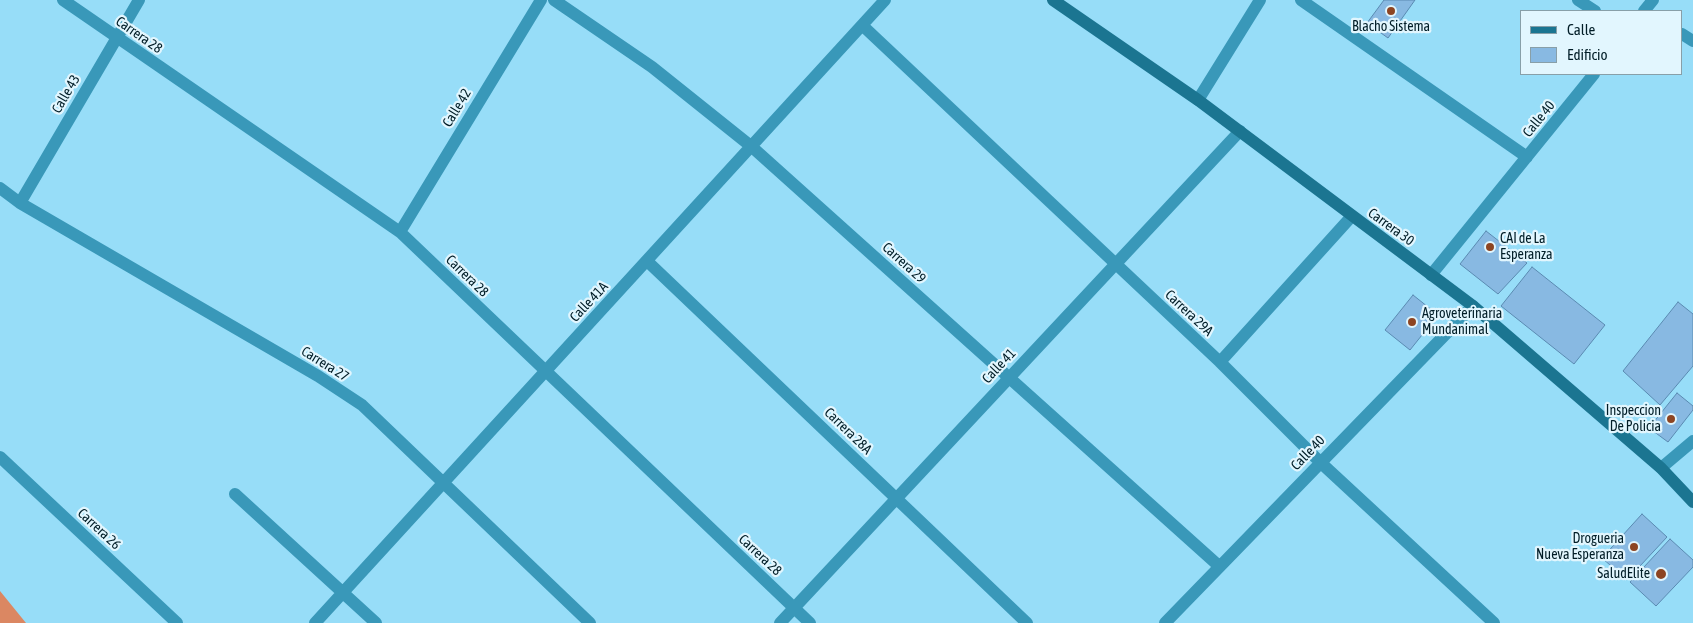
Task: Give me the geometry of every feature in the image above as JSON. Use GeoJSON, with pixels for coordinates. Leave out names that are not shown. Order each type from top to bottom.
{"type":"FeatureCollection","features":[{"type":"Feature","properties":{"kind":"main road","name":"Carrera 30"},"geometry":{"type":"LineString","coordinates":[[1053,0],[1198,100],[1473,306],[1661,468],[1693,502]]}},
{"type":"Feature","properties":{"kind":"street","name":"Carrera 28"},"geometry":{"type":"LineString","coordinates":[[63,0],[400,232],[544,373],[810,623]]}},
{"type":"Feature","properties":{"kind":"street","name":"Calle 43"},"geometry":{"type":"LineString","coordinates":[[20,203],[139,0]]}},
{"type":"Feature","properties":{"kind":"street","name":"Calle 42"},"geometry":{"type":"LineString","coordinates":[[400,232],[540,0]]}},
{"type":"Feature","properties":{"kind":"street","name":"Carrera 29"},"geometry":{"type":"LineString","coordinates":[[554,0],[652,67],[752,147],[1219,566]]}},
{"type":"Feature","properties":{"kind":"street","name":"Calle 41A"},"geometry":{"type":"LineString","coordinates":[[314,623],[864,26],[885,0]]}},
{"type":"Feature","properties":{"kind":"street"},"geometry":{"type":"LineString","coordinates":[[1198,100],[1260,0]]}},
{"type":"Feature","properties":{"kind":"street"},"geometry":{"type":"LineString","coordinates":[[1301,0],[1527,157]]}},
{"type":"Feature","properties":{"kind":"street"},"geometry":{"type":"LineString","coordinates":[[1578,0],[1593,10]]}},
{"type":"Feature","properties":{"kind":"street","name":"Carrera 29A"},"geometry":{"type":"LineString","coordinates":[[864,26],[1114,265],[1220,362],[1320,462],[1494,623]]}},
{"type":"Feature","properties":{"kind":"street","name":"Calle 40"},"geometry":{"type":"LineString","coordinates":[[1431,275],[1593,75]]}},
{"type":"Feature","properties":{"kind":"street","name":"Calle 41"},"geometry":{"type":"LineString","coordinates":[[780,623],[1240,131]]}},
{"type":"Feature","properties":{"kind":"street","name":"Carrera 27"},"geometry":{"type":"LineString","coordinates":[[0,188],[20,203],[318,376],[362,405],[442,484],[590,623]]}},
{"type":"Feature","properties":{"kind":"street"},"geometry":{"type":"LineString","coordinates":[[1220,362],[1352,217]]}},
{"type":"Feature","properties":{"kind":"street","name":"Carrera 28A"},"geometry":{"type":"LineString","coordinates":[[647,261],[1027,623]]}},
{"type":"Feature","properties":{"kind":"street","name":"Calle 40"},"geometry":{"type":"LineString","coordinates":[[1165,623],[1473,306]]}},
{"type":"Feature","properties":{"kind":"street"},"geometry":{"type":"LineString","coordinates":[[1661,468],[1693,441]]}},
{"type":"Feature","properties":{"kind":"street","name":"Carrera 26"},"geometry":{"type":"LineString","coordinates":[[0,457],[177,623]]}},
{"type":"Feature","properties":{"kind":"street"},"geometry":{"type":"LineString","coordinates":[[235,494],[376,623]]}},
{"type":"Feature","properties":{"kind":"shaded area"},"geometry":{"type":"Polygon","coordinates":[[[0,591],[26,623],[0,623],[0,591]]]}},
{"type":"Feature","properties":{"kind":"building","name":"Blacho Sistema"},"geometry":{"type":"Polygon","coordinates":[[[1384,0],[1415,0],[1388,38],[1367,23],[1384,0]]]}},
{"type":"Feature","properties":{"kind":"building","name":"CAI de La Esperanza"},"geometry":{"type":"Polygon","coordinates":[[[1486,231],[1527,263],[1498,294],[1460,264],[1486,231]]]}},
{"type":"Feature","properties":{"kind":"building"},"geometry":{"type":"Polygon","coordinates":[[[1532,267],[1605,325],[1574,364],[1501,306],[1532,267]]]}},
{"type":"Feature","properties":{"kind":"building","name":"Agroveterinaria Mundanimal"},"geometry":{"type":"Polygon","coordinates":[[[1413,295],[1438,315],[1410,350],[1385,330],[1413,295]]]}},
{"type":"Feature","properties":{"kind":"building"},"geometry":{"type":"Polygon","coordinates":[[[1678,302],[1693,314],[1693,366],[1660,405],[1623,371],[1678,302]]]}},
{"type":"Feature","properties":{"kind":"building","name":"Inspeccion De Policia"},"geometry":{"type":"Polygon","coordinates":[[[1677,393],[1693,406],[1693,410],[1668,442],[1649,428],[1677,393]]]}},
{"type":"Feature","properties":{"kind":"building","name":"Drogueria Nueva Esperanza"},"geometry":{"type":"Polygon","coordinates":[[[1642,514],[1667,537],[1627,580],[1602,558],[1642,514]]]}},
{"type":"Feature","properties":{"kind":"building","name":"SaludElite"},"geometry":{"type":"Polygon","coordinates":[[[1670,539],[1693,560],[1693,567],[1656,606],[1630,582],[1670,539]]]}},
{"type":"Feature","properties":{"kind":"place","name":"Blacho Sistema"},"geometry":{"type":"Point","coordinates":[1391,11]}},
{"type":"Feature","properties":{"kind":"place","name":"CAI de La Esperanza"},"geometry":{"type":"Point","coordinates":[1490,247]}},
{"type":"Feature","properties":{"kind":"place","name":"Agroveterinaria Mundanimal"},"geometry":{"type":"Point","coordinates":[1412,322]}},
{"type":"Feature","properties":{"kind":"place","name":"Inspeccion De Policia"},"geometry":{"type":"Point","coordinates":[1671,419]}},
{"type":"Feature","properties":{"kind":"place","name":"Drogueria Nueva Esperanza"},"geometry":{"type":"Point","coordinates":[1634,547]}},
{"type":"Feature","properties":{"kind":"place","name":"SaludElite"},"geometry":{"type":"Point","coordinates":[1661,574]}}]}
